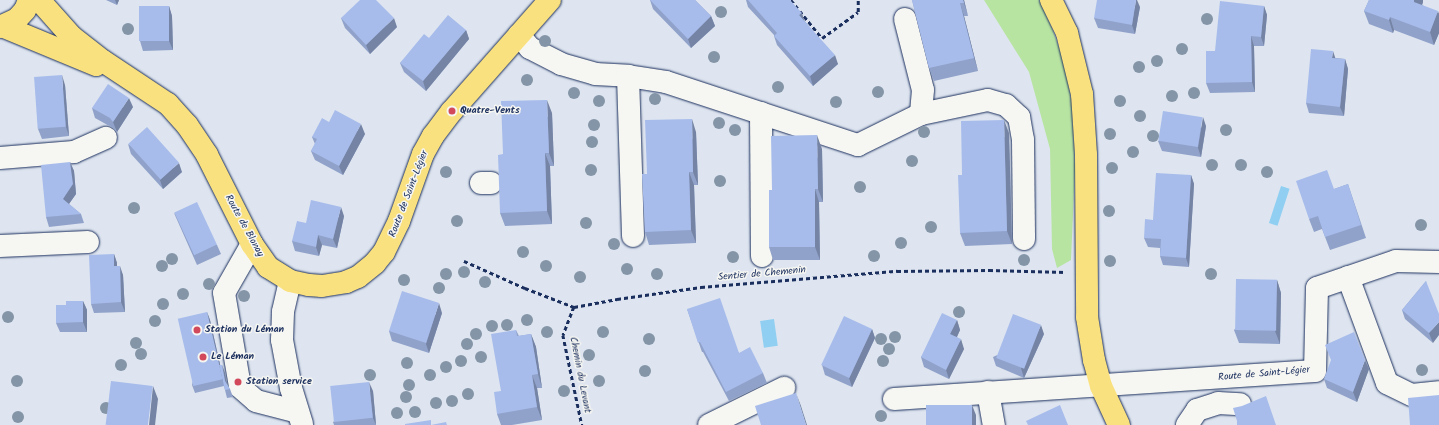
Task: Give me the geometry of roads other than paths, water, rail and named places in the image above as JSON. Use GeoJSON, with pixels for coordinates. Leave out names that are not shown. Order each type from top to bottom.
{"type":"FeatureCollection","features":[{"type":"Feature","properties":{"kind":"main road"},"geometry":{"type":"LineString","coordinates":[[1,27],[17,19],[25,10],[29,0]]}},
{"type":"Feature","properties":{"kind":"main road","name":"Route de Blonay"},"geometry":{"type":"LineString","coordinates":[[39,0],[72,37],[124,75],[168,104],[194,135],[207,156],[252,244],[268,267],[290,281]]}},
{"type":"Feature","properties":{"kind":"main road","name":"Route de Saint-Légier"},"geometry":{"type":"LineString","coordinates":[[290,281],[309,285],[334,285],[358,277],[375,263],[388,246],[399,221],[419,163],[433,136],[452,111],[550,0]]}},
{"type":"Feature","properties":{"kind":"main road"},"geometry":{"type":"LineString","coordinates":[[1051,0],[1067,33],[1082,94],[1086,155],[1087,317],[1094,360],[1101,386],[1119,425]]}},
{"type":"Feature","properties":{"kind":"main road","name":"Route de Blonay"},"geometry":{"type":"LineString","coordinates":[[1,27],[124,75]]}},
{"type":"Feature","properties":{"kind":"street"},"geometry":{"type":"LineString","coordinates":[[905,19],[904,51],[923,90],[921,114]]}},
{"type":"Feature","properties":{"kind":"street"},"geometry":{"type":"LineString","coordinates":[[519,35],[530,48],[561,64],[595,74],[628,76],[666,82],[858,145],[921,114],[988,100],[1006,105],[1020,118],[1026,157],[1026,227]]}},
{"type":"Feature","properties":{"kind":"street"},"geometry":{"type":"LineString","coordinates":[[628,76],[626,160],[633,236]]}},
{"type":"Feature","properties":{"kind":"street"},"geometry":{"type":"LineString","coordinates":[[762,113],[758,184],[762,256]]}},
{"type":"Feature","properties":{"kind":"street"},"geometry":{"type":"LineString","coordinates":[[0,158],[74,152],[106,138]]}},
{"type":"Feature","properties":{"kind":"street"},"geometry":{"type":"LineString","coordinates":[[0,246],[88,242]]}},
{"type":"Feature","properties":{"kind":"street"},"geometry":{"type":"LineString","coordinates":[[252,244],[224,293],[240,339],[240,387],[256,401],[300,419]]}},
{"type":"Feature","properties":{"kind":"street","name":"Route de Saint-Légier"},"geometry":{"type":"LineString","coordinates":[[1101,386],[1315,371],[1316,288],[1396,261],[1439,262]]}},
{"type":"Feature","properties":{"kind":"street"},"geometry":{"type":"LineString","coordinates":[[1348,277],[1387,383],[1412,395],[1439,392]]}},
{"type":"Feature","properties":{"kind":"street"},"geometry":{"type":"LineString","coordinates":[[290,281],[283,312],[282,340],[287,371],[300,419]]}},
{"type":"Feature","properties":{"kind":"street"},"geometry":{"type":"LineString","coordinates":[[894,399],[1101,386]]}},
{"type":"Feature","properties":{"kind":"street"},"geometry":{"type":"LineString","coordinates":[[709,425],[784,388]]}},
{"type":"Feature","properties":{"kind":"street"},"geometry":{"type":"LineString","coordinates":[[988,392],[990,412],[994,425]]}},
{"type":"Feature","properties":{"kind":"street"},"geometry":{"type":"LineString","coordinates":[[1187,425],[1197,410],[1218,403],[1240,404]]}},
{"type":"Feature","properties":{"kind":"water"},"geometry":{"type":"Polygon","coordinates":[[[1281,186],[1290,189],[1278,226],[1269,223],[1281,186]]]}},
{"type":"Feature","properties":{"kind":"water"},"geometry":{"type":"Polygon","coordinates":[[[774,319],[778,346],[764,348],[760,321],[774,319]]]}},
{"type":"Feature","properties":{"kind":"place","name":"Quatre-Vents"},"geometry":{"type":"Point","coordinates":[452,111]}},
{"type":"Feature","properties":{"kind":"place","name":"Station du Léman"},"geometry":{"type":"Point","coordinates":[197,330]}},
{"type":"Feature","properties":{"kind":"place","name":"Le Léman"},"geometry":{"type":"Point","coordinates":[203,357]}},
{"type":"Feature","properties":{"kind":"place","name":"Station service"},"geometry":{"type":"Point","coordinates":[238,382]}}]}
